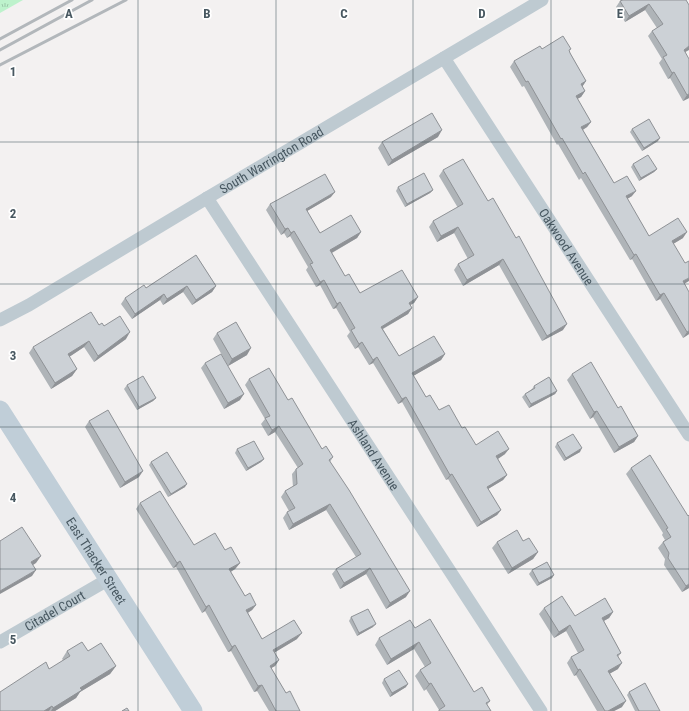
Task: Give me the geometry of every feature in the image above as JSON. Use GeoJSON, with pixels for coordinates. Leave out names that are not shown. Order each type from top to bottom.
{"type":"FeatureCollection","features":[{"type":"Feature","properties":{"kind":"main road","name":"East Thacker Street"},"geometry":{"type":"LineString","coordinates":[[0,410],[193,711]]}},
{"type":"Feature","properties":{"kind":"street","name":"South Warrington Road"},"geometry":{"type":"LineString","coordinates":[[0,320],[35,301],[542,0]]}},
{"type":"Feature","properties":{"kind":"street","name":"Oakwood Avenue"},"geometry":{"type":"LineString","coordinates":[[444,58],[689,435]]}},
{"type":"Feature","properties":{"kind":"street","name":"Ashland Avenue"},"geometry":{"type":"LineString","coordinates":[[207,198],[541,711]]}},
{"type":"Feature","properties":{"kind":"street","name":"Citadel Court"},"geometry":{"type":"LineString","coordinates":[[0,642],[109,579]]}},
{"type":"Feature","properties":{"kind":"green space"},"geometry":{"type":"Polygon","coordinates":[[[0,0],[23,0],[0,13],[0,0]]]}},
{"type":"Feature","properties":{"kind":"building"},"geometry":{"type":"Polygon","coordinates":[[[686,0],[689,5],[689,46],[684,50],[689,59],[689,94],[687,95],[674,72],[672,73],[663,57],[667,55],[652,31],[663,24],[649,4],[629,16],[620,1],[686,0]]]}},
{"type":"Feature","properties":{"kind":"building"},"geometry":{"type":"Polygon","coordinates":[[[563,36],[571,49],[569,50],[570,53],[586,81],[581,84],[585,91],[576,96],[591,122],[581,127],[614,183],[627,176],[636,191],[626,196],[649,236],[678,218],[687,232],[672,241],[685,263],[689,261],[689,278],[683,281],[689,292],[689,331],[687,332],[664,293],[660,295],[636,254],[634,255],[585,172],[583,174],[528,81],[526,82],[514,61],[540,46],[542,49],[563,36]]]}},
{"type":"Feature","properties":{"kind":"building"},"geometry":{"type":"Polygon","coordinates":[[[432,113],[442,130],[392,160],[382,142],[432,113]]]}},
{"type":"Feature","properties":{"kind":"building"},"geometry":{"type":"Polygon","coordinates":[[[649,119],[660,138],[644,148],[632,129],[649,119]]]}},
{"type":"Feature","properties":{"kind":"building"},"geometry":{"type":"Polygon","coordinates":[[[648,155],[657,169],[641,178],[633,164],[648,155]]]}},
{"type":"Feature","properties":{"kind":"building"},"geometry":{"type":"Polygon","coordinates":[[[463,159],[488,201],[493,198],[516,238],[519,236],[567,324],[547,336],[503,259],[467,280],[458,264],[474,255],[458,227],[441,236],[433,221],[463,204],[443,170],[463,159]]]}},
{"type":"Feature","properties":{"kind":"building"},"geometry":{"type":"Polygon","coordinates":[[[424,173],[433,190],[407,204],[398,187],[424,173]]]}},
{"type":"Feature","properties":{"kind":"building"},"geometry":{"type":"Polygon","coordinates":[[[325,174],[335,192],[306,209],[320,233],[351,215],[361,232],[330,250],[345,276],[349,274],[360,293],[402,270],[418,297],[409,303],[412,308],[381,327],[399,356],[434,336],[445,354],[412,373],[426,397],[430,395],[439,410],[449,405],[462,428],[465,427],[476,445],[498,431],[509,449],[496,456],[507,475],[487,487],[501,510],[481,522],[452,474],[450,475],[406,397],[402,399],[377,357],[373,360],[362,342],[359,344],[351,330],[355,328],[340,302],[337,304],[324,280],[320,282],[310,264],[313,263],[294,231],[291,233],[288,228],[285,229],[270,204],[325,174]]]}},
{"type":"Feature","properties":{"kind":"building"},"geometry":{"type":"Polygon","coordinates":[[[196,255],[216,286],[196,300],[187,286],[167,299],[164,294],[135,314],[125,298],[144,285],[146,288],[196,255]]]}},
{"type":"Feature","properties":{"kind":"building"},"geometry":{"type":"Polygon","coordinates":[[[91,312],[99,325],[102,323],[104,326],[120,316],[130,332],[98,356],[89,341],[68,354],[77,369],[55,383],[33,347],[91,312]]]}},
{"type":"Feature","properties":{"kind":"building"},"geometry":{"type":"Polygon","coordinates":[[[236,322],[251,348],[232,359],[217,333],[236,322]]]}},
{"type":"Feature","properties":{"kind":"building"},"geometry":{"type":"Polygon","coordinates":[[[221,354],[244,394],[228,403],[205,363],[221,354]]]}},
{"type":"Feature","properties":{"kind":"building"},"geometry":{"type":"Polygon","coordinates":[[[591,362],[618,408],[621,406],[638,436],[619,447],[597,411],[594,412],[572,374],[591,362]]]}},
{"type":"Feature","properties":{"kind":"building"},"geometry":{"type":"Polygon","coordinates":[[[269,368],[288,400],[292,398],[322,449],[326,446],[333,457],[329,460],[349,490],[410,591],[390,603],[370,568],[344,583],[336,569],[361,554],[330,504],[293,524],[287,512],[295,508],[285,491],[297,484],[296,469],[303,464],[279,426],[272,430],[265,418],[270,416],[249,379],[269,368]]]}},
{"type":"Feature","properties":{"kind":"building"},"geometry":{"type":"Polygon","coordinates":[[[143,376],[156,398],[139,407],[127,385],[143,376]]]}},
{"type":"Feature","properties":{"kind":"building"},"geometry":{"type":"Polygon","coordinates":[[[549,377],[557,391],[531,404],[525,394],[535,388],[534,386],[549,377]]]}},
{"type":"Feature","properties":{"kind":"building"},"geometry":{"type":"Polygon","coordinates":[[[108,410],[143,471],[125,482],[89,421],[108,410]]]}},
{"type":"Feature","properties":{"kind":"building"},"geometry":{"type":"Polygon","coordinates":[[[573,434],[582,448],[566,458],[557,443],[573,434]]]}},
{"type":"Feature","properties":{"kind":"building"},"geometry":{"type":"Polygon","coordinates":[[[254,441],[264,459],[248,468],[237,449],[254,441]]]}},
{"type":"Feature","properties":{"kind":"building"},"geometry":{"type":"Polygon","coordinates":[[[167,452],[187,484],[171,494],[151,462],[167,452]]]}},
{"type":"Feature","properties":{"kind":"building"},"geometry":{"type":"Polygon","coordinates":[[[650,455],[688,516],[689,515],[689,584],[686,586],[668,558],[669,553],[663,542],[671,537],[666,529],[668,528],[631,468],[650,455]]]}},
{"type":"Feature","properties":{"kind":"building"},"geometry":{"type":"Polygon","coordinates":[[[160,491],[194,545],[215,533],[225,550],[231,547],[240,563],[229,569],[245,596],[250,593],[256,605],[246,610],[262,639],[294,620],[302,633],[273,650],[279,660],[270,666],[286,693],[290,691],[300,711],[276,711],[262,685],[258,686],[235,645],[232,647],[209,605],[206,607],[180,561],[177,563],[140,503],[160,491]]]}},
{"type":"Feature","properties":{"kind":"building"},"geometry":{"type":"Polygon","coordinates":[[[22,527],[41,556],[31,562],[36,570],[0,591],[0,541],[22,527]]]}},
{"type":"Feature","properties":{"kind":"building"},"geometry":{"type":"Polygon","coordinates":[[[517,530],[523,541],[529,538],[538,552],[512,568],[497,542],[517,530]]]}},
{"type":"Feature","properties":{"kind":"building"},"geometry":{"type":"Polygon","coordinates":[[[547,562],[554,575],[539,583],[532,570],[547,562]]]}},
{"type":"Feature","properties":{"kind":"building"},"geometry":{"type":"Polygon","coordinates":[[[562,596],[575,616],[605,598],[613,612],[602,618],[621,653],[617,655],[622,663],[608,671],[626,701],[608,711],[605,711],[580,669],[578,670],[571,657],[584,650],[570,625],[559,632],[544,608],[562,596]]]}},
{"type":"Feature","properties":{"kind":"building"},"geometry":{"type":"Polygon","coordinates":[[[368,609],[376,624],[359,633],[351,617],[368,609]]]}},
{"type":"Feature","properties":{"kind":"building"},"geometry":{"type":"Polygon","coordinates":[[[430,619],[474,692],[482,687],[490,701],[486,703],[491,711],[439,711],[445,706],[431,683],[429,684],[420,670],[431,663],[419,642],[391,659],[379,638],[410,620],[415,628],[430,619]]]}},
{"type":"Feature","properties":{"kind":"building"},"geometry":{"type":"Polygon","coordinates":[[[82,642],[88,651],[101,643],[116,666],[80,688],[82,690],[53,708],[52,706],[44,711],[0,711],[0,692],[46,662],[49,669],[70,656],[67,651],[82,642]]]}},
{"type":"Feature","properties":{"kind":"building"},"geometry":{"type":"Polygon","coordinates":[[[399,670],[408,684],[392,693],[384,679],[399,670]]]}},
{"type":"Feature","properties":{"kind":"building"},"geometry":{"type":"Polygon","coordinates":[[[645,683],[660,711],[639,711],[629,692],[645,683]]]}},
{"type":"Feature","properties":{"kind":"building"},"geometry":{"type":"Polygon","coordinates":[[[127,708],[129,711],[122,711],[127,708]]]}},
{"type":"Feature","properties":{"kind":"railway"},"geometry":{"type":"LineString","coordinates":[[0,39],[72,0]]}},
{"type":"Feature","properties":{"kind":"railway"},"geometry":{"type":"LineString","coordinates":[[0,50],[92,0]]}},
{"type":"Feature","properties":{"kind":"railway"},"geometry":{"type":"LineString","coordinates":[[0,65],[126,0]]}}]}
